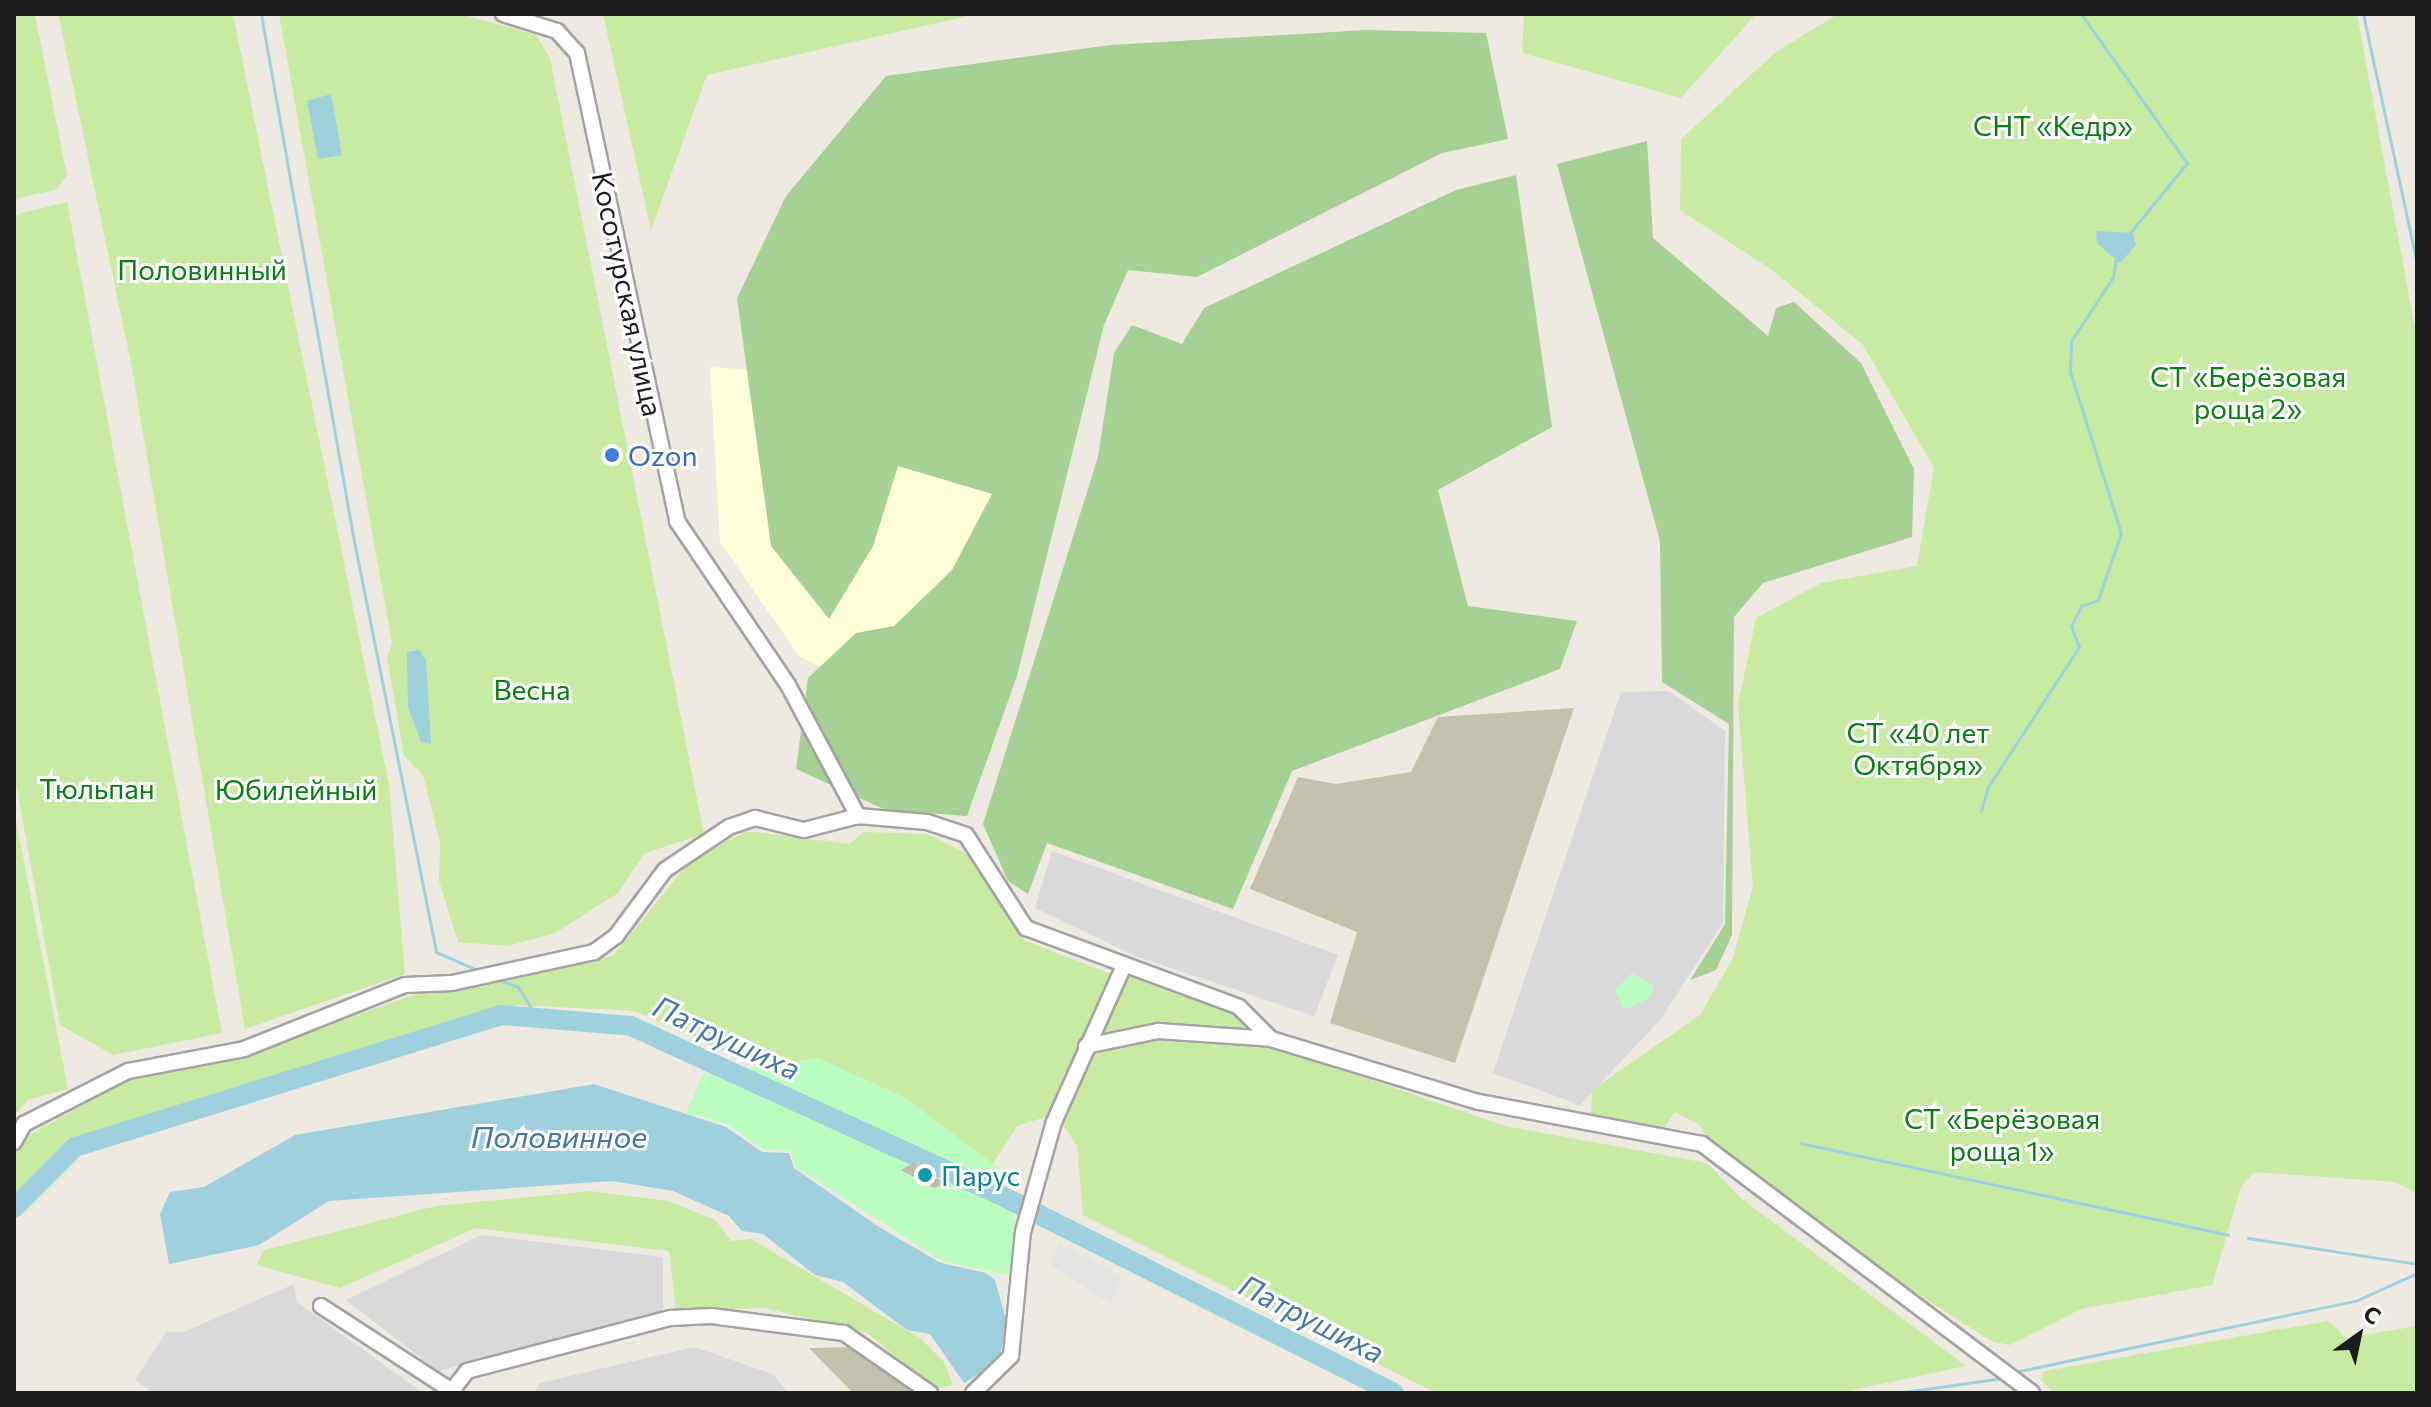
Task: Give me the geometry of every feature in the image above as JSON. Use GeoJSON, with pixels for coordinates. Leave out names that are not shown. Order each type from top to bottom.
{"type":"FeatureCollection","features":[{"type":"Feature","properties":{"kind":"street","name":"Косотурская улица"},"geometry":{"type":"LineString","coordinates":[[503,14],[557,31],[577,53],[677,521],[788,685],[858,816]]}},
{"type":"Feature","properties":{"kind":"street"},"geometry":{"type":"LineString","coordinates":[[14,1142],[24,1124],[128,1071],[244,1049],[405,985],[594,952],[616,936],[665,870],[729,827],[755,818],[804,830],[858,816],[927,822],[966,835],[1026,928],[1123,968],[1239,1007],[1271,1039]]}},
{"type":"Feature","properties":{"kind":"street"},"geometry":{"type":"LineString","coordinates":[[973,1393],[1011,1356],[1026,1224],[1035,1202],[1054,1122],[1123,968]]}},
{"type":"Feature","properties":{"kind":"street"},"geometry":{"type":"LineString","coordinates":[[1086,1046],[1158,1031],[1271,1039],[1479,1102],[1702,1144],[2032,1393]]}},
{"type":"Feature","properties":{"kind":"street"},"geometry":{"type":"LineString","coordinates":[[321,1306],[452,1392],[467,1371],[671,1318],[752,1317],[844,1333],[930,1393]]}},
{"type":"Feature","properties":{"kind":"shaded area"},"geometry":{"type":"Polygon","coordinates":[[[710,367],[752,370],[1001,488],[958,602],[851,683],[799,656],[720,542],[710,367]]]}},
{"type":"Feature","properties":{"kind":"shaded area"},"geometry":{"type":"Polygon","coordinates":[[[1669,691],[1725,731],[1723,923],[1660,1020],[1580,1105],[1493,1073],[1621,692],[1669,691]]]}},
{"type":"Feature","properties":{"kind":"shaded area"},"geometry":{"type":"Polygon","coordinates":[[[1574,708],[1455,1063],[1330,1023],[1357,932],[1250,889],[1298,777],[1336,784],[1411,772],[1438,717],[1574,708]]]}},
{"type":"Feature","properties":{"kind":"shaded area"},"geometry":{"type":"Polygon","coordinates":[[[1052,851],[1338,955],[1314,1016],[1138,957],[1035,908],[1052,851]]]}},
{"type":"Feature","properties":{"kind":"shaded area"},"geometry":{"type":"Polygon","coordinates":[[[481,1235],[663,1257],[663,1312],[438,1371],[346,1300],[481,1235]]]}},
{"type":"Feature","properties":{"kind":"shaded area"},"geometry":{"type":"Polygon","coordinates":[[[1059,1243],[1122,1276],[1111,1304],[1049,1264],[1059,1243]]]}},
{"type":"Feature","properties":{"kind":"shaded area"},"geometry":{"type":"Polygon","coordinates":[[[294,1284],[297,1302],[423,1393],[154,1393],[135,1380],[166,1332],[184,1332],[294,1284]]]}},
{"type":"Feature","properties":{"kind":"shaded area"},"geometry":{"type":"Polygon","coordinates":[[[694,1347],[773,1374],[788,1393],[534,1393],[540,1383],[694,1347]]]}},
{"type":"Feature","properties":{"kind":"shaded area"},"geometry":{"type":"Polygon","coordinates":[[[854,1347],[913,1393],[853,1393],[809,1348],[854,1347]]]}},
{"type":"Feature","properties":{"kind":"green space"},"geometry":{"type":"Polygon","coordinates":[[[14,14],[35,14],[67,176],[55,190],[14,199],[14,14]]]}},
{"type":"Feature","properties":{"kind":"green space","name":"Юбилейный"},"geometry":{"type":"Polygon","coordinates":[[[58,14],[233,14],[389,785],[405,974],[245,1029],[131,363],[58,14]]]}},
{"type":"Feature","properties":{"kind":"green space","name":"Весна"},"geometry":{"type":"Polygon","coordinates":[[[279,14],[460,14],[536,35],[550,58],[704,834],[645,853],[618,893],[555,933],[508,946],[458,942],[439,881],[440,843],[423,775],[404,756],[387,657],[392,643],[279,14]]]}},
{"type":"Feature","properties":{"kind":"green space"},"geometry":{"type":"Polygon","coordinates":[[[603,14],[977,14],[707,75],[651,230],[603,14]]]}},
{"type":"Feature","properties":{"kind":"green space"},"geometry":{"type":"Polygon","coordinates":[[[1524,14],[1756,14],[1681,98],[1522,53],[1524,14]]]}},
{"type":"Feature","properties":{"kind":"green space"},"geometry":{"type":"Polygon","coordinates":[[[1838,14],[2357,14],[2417,339],[2417,1193],[2395,1182],[2254,1172],[2241,1187],[2212,1285],[2081,1309],[2010,1345],[1991,1341],[1848,1249],[1708,1141],[1700,1125],[1675,1112],[1663,1130],[1591,1115],[1592,1090],[1700,1015],[1733,958],[1753,886],[1738,705],[1756,618],[1821,583],[1917,566],[1934,468],[1863,345],[1772,270],[1680,210],[1681,139],[1776,52],[1838,14]]]}},
{"type":"Feature","properties":{"kind":"green space"},"geometry":{"type":"Polygon","coordinates":[[[1367,30],[1486,33],[1508,139],[1442,153],[1197,277],[1128,270],[1104,325],[1017,676],[967,816],[886,810],[796,769],[808,678],[856,633],[894,626],[952,570],[992,494],[898,466],[873,546],[829,619],[771,546],[737,298],[786,196],[886,76],[1110,45],[1367,30]]]}},
{"type":"Feature","properties":{"kind":"green space"},"geometry":{"type":"Polygon","coordinates":[[[1647,141],[1653,238],[1768,336],[1776,308],[1794,302],[1861,363],[1914,469],[1912,537],[1763,583],[1734,617],[1732,935],[1716,970],[1690,980],[1725,924],[1729,724],[1662,682],[1660,541],[1557,164],[1647,141]]]}},
{"type":"Feature","properties":{"kind":"green space"},"geometry":{"type":"Polygon","coordinates":[[[1516,175],[1552,427],[1438,490],[1468,606],[1577,621],[1560,669],[1292,771],[1233,909],[1047,843],[1028,894],[1008,881],[983,824],[1098,457],[1114,353],[1132,325],[1182,344],[1204,308],[1456,190],[1516,175]]]}},
{"type":"Feature","properties":{"kind":"green space","name":"Тюльпан"},"geometry":{"type":"Polygon","coordinates":[[[67,202],[222,1033],[113,1055],[60,1025],[14,773],[14,215],[67,202]]]}},
{"type":"Feature","properties":{"kind":"green space"},"geometry":{"type":"Polygon","coordinates":[[[14,810],[68,1089],[28,1100],[14,1115],[14,810]]]}},
{"type":"Feature","properties":{"kind":"green space"},"geometry":{"type":"Polygon","coordinates":[[[747,831],[849,844],[864,832],[928,834],[972,857],[1024,940],[1111,974],[1049,1116],[1017,1126],[988,1172],[635,1011],[517,1005],[72,1141],[14,1199],[14,1153],[31,1134],[128,1080],[248,1052],[414,995],[613,956],[690,861],[747,831]]]}},
{"type":"Feature","properties":{"kind":"green space"},"geometry":{"type":"Polygon","coordinates":[[[1632,973],[1654,986],[1650,998],[1624,1010],[1615,990],[1632,973]]]}},
{"type":"Feature","properties":{"kind":"green space"},"geometry":{"type":"Polygon","coordinates":[[[1133,975],[1242,1012],[1259,1030],[1154,1027],[1096,1040],[1121,979],[1133,975]]]}},
{"type":"Feature","properties":{"kind":"green space"},"geometry":{"type":"Polygon","coordinates":[[[1149,1036],[1261,1042],[1505,1126],[1707,1163],[1742,1199],[1966,1366],[1839,1393],[1436,1393],[1083,1215],[1077,1146],[1061,1122],[1088,1057],[1149,1036]]]}},
{"type":"Feature","properties":{"kind":"green space"},"geometry":{"type":"Polygon","coordinates":[[[818,1058],[906,1098],[1001,1170],[1020,1240],[1018,1277],[942,1261],[796,1167],[791,1151],[763,1149],[727,1124],[686,1113],[703,1074],[818,1058]]]}},
{"type":"Feature","properties":{"kind":"green space"},"geometry":{"type":"Polygon","coordinates":[[[591,1191],[669,1201],[715,1220],[731,1241],[751,1239],[920,1338],[944,1362],[953,1385],[936,1389],[867,1333],[765,1308],[676,1311],[669,1251],[476,1228],[340,1288],[256,1265],[264,1250],[436,1206],[591,1191]]]}},
{"type":"Feature","properties":{"kind":"green space"},"geometry":{"type":"Polygon","coordinates":[[[2328,1321],[2347,1338],[2417,1326],[2417,1393],[2054,1393],[2040,1379],[2045,1371],[2328,1321]]]}},
{"type":"Feature","properties":{"kind":"water"},"geometry":{"type":"Polygon","coordinates":[[[331,94],[342,155],[318,159],[307,101],[331,94]]]}},
{"type":"Feature","properties":{"kind":"water"},"geometry":{"type":"Polygon","coordinates":[[[2096,231],[2133,233],[2136,245],[2120,263],[2097,243],[2096,231]]]}},
{"type":"Feature","properties":{"kind":"water"},"geometry":{"type":"Polygon","coordinates":[[[419,650],[426,660],[431,744],[421,742],[408,707],[407,652],[419,650]]]}},
{"type":"Feature","properties":{"kind":"water","name":"Половинное"},"geometry":{"type":"Polygon","coordinates":[[[594,1084],[726,1127],[762,1152],[789,1153],[794,1168],[879,1227],[941,1263],[986,1273],[995,1280],[1008,1326],[997,1363],[964,1383],[930,1334],[907,1330],[843,1282],[815,1275],[763,1234],[742,1231],[729,1216],[673,1191],[612,1181],[329,1201],[259,1245],[169,1264],[160,1214],[170,1192],[204,1187],[295,1135],[594,1084]]]}},
{"type":"Feature","properties":{"kind":"building","name":"Парус"},"geometry":{"type":"Polygon","coordinates":[[[915,1162],[945,1183],[934,1188],[901,1170],[915,1162]]]}},
{"type":"Feature","properties":{"kind":"waterway"},"geometry":{"type":"LineString","coordinates":[[261,14],[353,536],[436,952],[482,972]]}},
{"type":"Feature","properties":{"kind":"waterway"},"geometry":{"type":"LineString","coordinates":[[2081,14],[2187,163],[2128,235]]}},
{"type":"Feature","properties":{"kind":"waterway"},"geometry":{"type":"LineString","coordinates":[[2363,14],[2417,263]]}},
{"type":"Feature","properties":{"kind":"waterway"},"geometry":{"type":"LineString","coordinates":[[1981,811],[1988,787],[2079,647],[2071,626],[2081,606],[2098,600],[2121,533],[2070,371],[2071,341],[2113,277],[2116,259]]}},
{"type":"Feature","properties":{"kind":"waterway"},"geometry":{"type":"LineString","coordinates":[[500,980],[518,987],[537,1018]]}},
{"type":"Feature","properties":{"kind":"waterway","name":"Патрушиха"},"geometry":{"type":"LineString","coordinates":[[14,1208],[75,1147],[501,1015],[631,1026],[998,1194],[1394,1393]]}},
{"type":"Feature","properties":{"kind":"waterway"},"geometry":{"type":"LineString","coordinates":[[1800,1143],[2228,1235]]}},
{"type":"Feature","properties":{"kind":"waterway"},"geometry":{"type":"LineString","coordinates":[[2248,1238],[2417,1264]]}},
{"type":"Feature","properties":{"kind":"waterway"},"geometry":{"type":"LineString","coordinates":[[2019,1371],[2355,1301],[2417,1273]]}},
{"type":"Feature","properties":{"kind":"waterway"},"geometry":{"type":"LineString","coordinates":[[1897,1393],[2003,1378]]}},
{"type":"Feature","properties":{"kind":"place","name":"Ozon"},"geometry":{"type":"Point","coordinates":[612,455]}},
{"type":"Feature","properties":{"kind":"place","name":"Парус"},"geometry":{"type":"Point","coordinates":[925,1175]}},
{"type":"Feature","properties":{"kind":"park label","name":"СНТ «Кедр»"},"geometry":{"type":"Point","coordinates":[2053,125]}},
{"type":"Feature","properties":{"kind":"park label","name":"Половинный"},"geometry":{"type":"Point","coordinates":[202,269]}},
{"type":"Feature","properties":{"kind":"park label","name":"СТ «Берёзовая роща 2»"},"geometry":{"type":"Point","coordinates":[2248,392]}},
{"type":"Feature","properties":{"kind":"park label","name":"СТ «40 лет Октября»"},"geometry":{"type":"Point","coordinates":[1918,748]}},
{"type":"Feature","properties":{"kind":"park label","name":"СТ «Берёзовая роща 1»"},"geometry":{"type":"Point","coordinates":[2002,1134]}}]}
